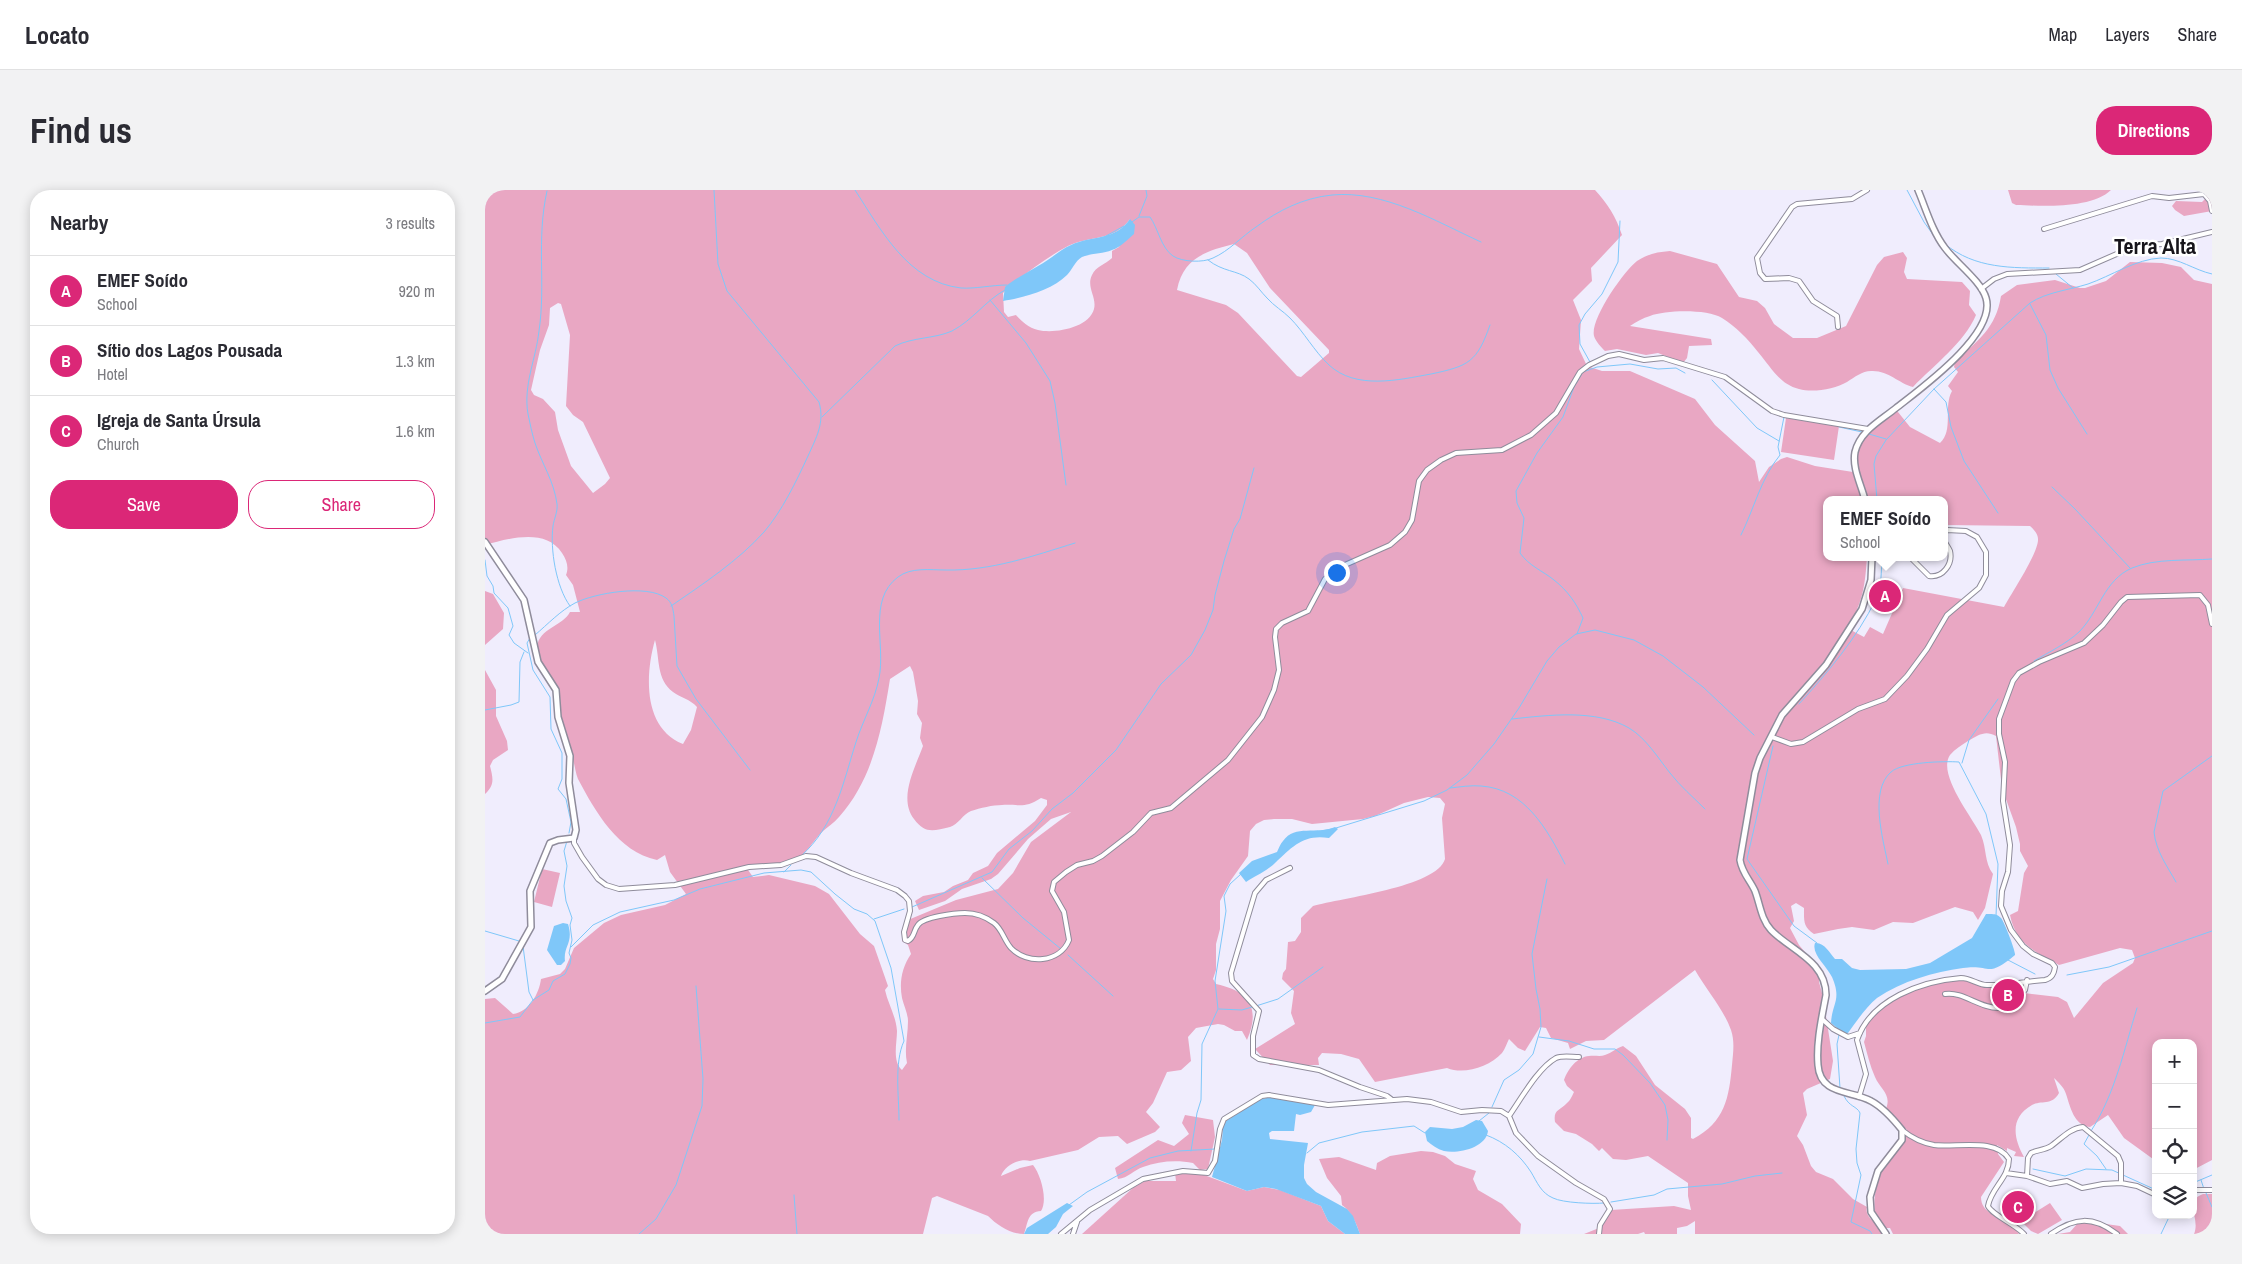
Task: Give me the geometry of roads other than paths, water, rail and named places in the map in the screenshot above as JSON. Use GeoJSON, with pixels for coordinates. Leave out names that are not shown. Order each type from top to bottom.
{"type":"FeatureCollection","features":[{"type":"Feature","properties":{"kind":"street"},"geometry":{"type":"LineString","coordinates":[[1838,326],[1837,316],[1813,301],[1799,281],[1789,278],[1765,278],[1760,273],[1757,258],[1792,207],[1797,204],[1852,199],[1867,190]]}},
{"type":"Feature","properties":{"kind":"street"},"geometry":{"type":"LineString","coordinates":[[1864,496],[1855,470],[1855,458],[1857,448],[1868,429],[1917,392],[1967,347],[1985,315],[1987,302],[1981,288],[1953,259],[1940,240],[1918,190]]}},
{"type":"Feature","properties":{"kind":"street"},"geometry":{"type":"LineString","coordinates":[[2044,229],[2152,196],[2169,198],[2204,194],[2211,200],[2212,211]]}},
{"type":"Feature","properties":{"kind":"street"},"geometry":{"type":"LineString","coordinates":[[1981,288],[1994,279],[2007,274],[2080,270],[2135,246],[2162,244],[2212,232]]}},
{"type":"Feature","properties":{"kind":"street"},"geometry":{"type":"LineString","coordinates":[[485,542],[524,600],[538,662],[555,690],[558,717],[570,756],[569,783],[576,830],[574,843],[581,857],[598,879],[606,885],[619,889],[675,885],[749,867],[781,865],[806,856],[815,857],[897,890],[905,896],[910,906],[904,932],[907,940],[913,938],[919,923],[923,920],[953,914],[974,914],[984,917],[998,926],[1011,948],[1018,953],[1041,959],[1050,959],[1062,951],[1069,940],[1065,912],[1052,891],[1054,882],[1071,868],[1102,856],[1133,832],[1151,814],[1171,808],[1228,760],[1262,716],[1274,690],[1279,670],[1275,637],[1276,630],[1282,623],[1308,611],[1325,580],[1338,568],[1390,545],[1405,532],[1412,520],[1419,482],[1435,464],[1463,451],[1502,450],[1531,434],[1555,413],[1580,372],[1603,358],[1619,354],[1644,360],[1663,358],[1725,377],[1764,406],[1784,415],[1868,429]]}},
{"type":"Feature","properties":{"kind":"street"},"geometry":{"type":"LineString","coordinates":[[1772,737],[1791,744],[1803,742],[1858,710],[1885,699],[1907,676],[1935,637],[1947,615],[1979,588],[1986,575],[1986,552],[1974,534],[1966,530],[1948,530]]}},
{"type":"Feature","properties":{"kind":"street"},"geometry":{"type":"LineString","coordinates":[[1914,561],[1929,576],[1937,576],[1945,570],[1949,563],[1950,552],[1948,548]]}},
{"type":"Feature","properties":{"kind":"street"},"geometry":{"type":"LineString","coordinates":[[1872,561],[1871,580],[1862,610],[1826,665],[1782,715],[1760,758],[1755,773],[1741,865],[1755,893],[1765,922],[1777,936],[1805,956],[1819,974],[1826,990],[1818,1067],[1822,1077],[1833,1089],[1876,1104],[1913,1138],[1935,1145],[1977,1145],[1999,1150],[2009,1159],[2006,1173],[1991,1196],[1989,1208],[2011,1222],[2024,1234]]}},
{"type":"Feature","properties":{"kind":"street"},"geometry":{"type":"LineString","coordinates":[[1859,1097],[1866,1074],[1857,1040],[1860,1033],[1881,1006],[1912,990],[1962,978],[1986,985],[2048,979],[2052,976],[2055,967],[2052,963],[2033,954],[2023,946],[2011,930],[2001,906],[2002,891],[2008,872],[2010,845],[2003,801],[2005,762],[1998,725],[2013,681],[2019,673],[2029,666],[2084,643],[2103,626],[2127,597],[2200,596],[2209,605],[2212,624]]}},
{"type":"Feature","properties":{"kind":"street"},"geometry":{"type":"LineString","coordinates":[[485,992],[502,979],[531,927],[530,891],[550,843],[557,840],[574,838]]}},
{"type":"Feature","properties":{"kind":"street"},"geometry":{"type":"LineString","coordinates":[[1290,868],[1266,880],[1258,888],[1231,973],[1232,981],[1259,1011],[1253,1036],[1253,1054],[1259,1060],[1319,1070],[1391,1099]]}},
{"type":"Feature","properties":{"kind":"street"},"geometry":{"type":"LineString","coordinates":[[1945,994],[1956,993],[1984,1006],[2000,1008],[2025,990],[2027,980]]}},
{"type":"Feature","properties":{"kind":"street"},"geometry":{"type":"LineString","coordinates":[[1822,1019],[1833,1030],[1848,1037],[1860,1033]]}},
{"type":"Feature","properties":{"kind":"street"},"geometry":{"type":"LineString","coordinates":[[1509,1116],[1536,1079],[1552,1061],[1561,1057],[1579,1057]]}},
{"type":"Feature","properties":{"kind":"street"},"geometry":{"type":"LineString","coordinates":[[1061,1234],[1103,1202],[1143,1179],[1183,1171],[1209,1173],[1215,1161],[1220,1129],[1224,1119],[1261,1096],[1279,1096],[1335,1105],[1391,1099],[1431,1102],[1461,1112],[1494,1110],[1505,1113],[1509,1116],[1516,1133],[1538,1156],[1608,1203],[1610,1209],[1600,1225],[1599,1234]]}},
{"type":"Feature","properties":{"kind":"street"},"geometry":{"type":"LineString","coordinates":[[2027,1176],[2028,1158],[2031,1153],[2048,1147],[2069,1133],[2083,1128],[2118,1156],[2121,1163],[2121,1183]]}},
{"type":"Feature","properties":{"kind":"street"},"geometry":{"type":"LineString","coordinates":[[1886,1234],[1871,1212],[1870,1197],[1878,1171],[1902,1140],[1903,1130]]}},
{"type":"Feature","properties":{"kind":"street"},"geometry":{"type":"LineString","coordinates":[[2006,1173],[2027,1176],[2049,1184],[2067,1181],[2082,1188],[2121,1183],[2152,1194]]}},
{"type":"Feature","properties":{"kind":"street"},"geometry":{"type":"LineString","coordinates":[[2197,1190],[2212,1190]]}},
{"type":"Feature","properties":{"kind":"street"},"geometry":{"type":"LineString","coordinates":[[1073,1234],[1078,1220]]}},
{"type":"Feature","properties":{"kind":"street"},"geometry":{"type":"LineString","coordinates":[[2051,1234],[2067,1224],[2084,1220],[2105,1226],[2117,1234]]}},
{"type":"Feature","properties":{"kind":"water"},"geometry":{"type":"Polygon","coordinates":[[[1130,219],[1135,225],[1134,234],[1118,247],[1082,257],[1067,275],[1045,289],[1019,298],[1003,301],[1005,287],[1013,281],[1067,247],[1117,231],[1130,219]]]}},
{"type":"Feature","properties":{"kind":"water"},"geometry":{"type":"Polygon","coordinates":[[[1335,827],[1338,829],[1329,838],[1313,838],[1299,843],[1269,868],[1246,882],[1239,873],[1252,861],[1277,852],[1282,842],[1294,833],[1335,827]]]}},
{"type":"Feature","properties":{"kind":"water"},"geometry":{"type":"Polygon","coordinates":[[[1986,914],[1998,915],[2003,920],[2014,948],[2015,955],[1999,967],[1989,969],[1972,967],[1941,972],[1897,987],[1877,998],[1848,1033],[1843,1033],[1831,1023],[1836,1001],[1835,985],[1830,973],[1817,956],[1814,947],[1815,943],[1824,946],[1835,959],[1842,959],[1852,968],[1860,970],[1906,969],[1930,963],[1972,938],[1986,914]]]}},
{"type":"Feature","properties":{"kind":"water"},"geometry":{"type":"Polygon","coordinates":[[[563,923],[568,924],[570,936],[565,952],[565,961],[561,965],[557,965],[547,950],[554,926],[563,923]]]}},
{"type":"Feature","properties":{"kind":"water"},"geometry":{"type":"Polygon","coordinates":[[[1270,1097],[1315,1105],[1311,1112],[1300,1115],[1296,1114],[1294,1131],[1272,1131],[1269,1133],[1270,1139],[1308,1143],[1304,1165],[1304,1178],[1307,1184],[1316,1192],[1347,1209],[1353,1216],[1360,1234],[1345,1234],[1328,1221],[1321,1206],[1276,1189],[1264,1187],[1247,1191],[1212,1177],[1226,1121],[1259,1100],[1270,1097]]]}},
{"type":"Feature","properties":{"kind":"water"},"geometry":{"type":"Polygon","coordinates":[[[1476,1120],[1482,1121],[1488,1131],[1482,1142],[1471,1149],[1457,1152],[1444,1151],[1427,1141],[1425,1132],[1430,1127],[1452,1129],[1463,1127],[1476,1120]]]}},
{"type":"Feature","properties":{"kind":"water"},"geometry":{"type":"Polygon","coordinates":[[[1067,1203],[1073,1206],[1063,1214],[1056,1227],[1048,1234],[1024,1234],[1027,1228],[1067,1203]]]}},
{"type":"Feature","properties":{"kind":"waterway"},"geometry":{"type":"LineString","coordinates":[[671,606],[732,562],[764,532],[783,506],[794,486],[814,443],[821,417],[819,402],[727,291],[718,264],[714,190]]}},
{"type":"Feature","properties":{"kind":"waterway"},"geometry":{"type":"LineString","coordinates":[[855,190],[898,252],[926,276],[942,284],[961,288],[1007,285]]}},
{"type":"Feature","properties":{"kind":"waterway"},"geometry":{"type":"LineString","coordinates":[[1139,216],[1147,196],[1146,190]]}},
{"type":"Feature","properties":{"kind":"waterway"},"geometry":{"type":"LineString","coordinates":[[1907,190],[1924,222],[1934,236]]}},
{"type":"Feature","properties":{"kind":"waterway"},"geometry":{"type":"LineString","coordinates":[[547,191],[541,244],[541,314],[528,382],[527,403],[534,440],[551,480],[555,496],[557,507],[552,535],[553,556],[561,589],[570,606]]}},
{"type":"Feature","properties":{"kind":"waterway"},"geometry":{"type":"LineString","coordinates":[[1132,222],[1139,217],[1150,217],[1165,248],[1173,256],[1187,261],[1204,261],[1230,248],[1251,231],[1283,210],[1311,199],[1332,195],[1351,195],[1371,197],[1390,202],[1481,242]]}},
{"type":"Feature","properties":{"kind":"waterway"},"geometry":{"type":"LineString","coordinates":[[1590,362],[1580,344],[1579,325],[1585,314],[1602,294],[1618,262],[1620,221]]}},
{"type":"Feature","properties":{"kind":"waterway"},"geometry":{"type":"LineString","coordinates":[[1106,236],[1124,226]]}},
{"type":"Feature","properties":{"kind":"waterway"},"geometry":{"type":"LineString","coordinates":[[1945,244],[1981,263],[2021,268],[2049,268]]}},
{"type":"Feature","properties":{"kind":"waterway"},"geometry":{"type":"LineString","coordinates":[[1877,496],[1874,464],[1876,456],[1886,440],[1934,389],[2030,303],[2051,294],[2088,284],[2142,261],[2152,259],[2174,260],[2212,274]]}},
{"type":"Feature","properties":{"kind":"waterway"},"geometry":{"type":"LineString","coordinates":[[1208,260],[1219,267],[1240,274],[1252,281],[1270,301],[1295,323],[1329,365],[1340,373],[1352,378],[1378,381],[1405,379],[1463,365],[1476,355],[1490,325]]}},
{"type":"Feature","properties":{"kind":"waterway"},"geometry":{"type":"LineString","coordinates":[[2056,274],[2073,288]]}},
{"type":"Feature","properties":{"kind":"waterway"},"geometry":{"type":"LineString","coordinates":[[822,417],[895,346],[952,331],[1005,290]]}},
{"type":"Feature","properties":{"kind":"waterway"},"geometry":{"type":"LineString","coordinates":[[990,300],[1026,343],[1050,381],[1055,403],[1066,485]]}},
{"type":"Feature","properties":{"kind":"waterway"},"geometry":{"type":"LineString","coordinates":[[2030,304],[2046,335],[2050,370],[2058,388],[2087,434]]}},
{"type":"Feature","properties":{"kind":"waterway"},"geometry":{"type":"LineString","coordinates":[[1577,634],[1583,618],[1571,598],[1559,584],[1532,565],[1520,553],[1524,518],[1517,503],[1516,491],[1537,453],[1563,417],[1574,387],[1583,372],[1597,367],[1630,364],[1658,369],[1676,368],[1685,373]]}},
{"type":"Feature","properties":{"kind":"waterway"},"geometry":{"type":"LineString","coordinates":[[1712,380],[1757,428],[1779,441]]}},
{"type":"Feature","properties":{"kind":"waterway"},"geometry":{"type":"LineString","coordinates":[[1934,389],[1946,402],[1951,427],[1964,461],[1998,513]]}},
{"type":"Feature","properties":{"kind":"waterway"},"geometry":{"type":"LineString","coordinates":[[1741,535],[1763,484],[1780,455],[1778,447],[1784,417]]}},
{"type":"Feature","properties":{"kind":"waterway"},"geometry":{"type":"LineString","coordinates":[[1839,427],[1862,432]]}},
{"type":"Feature","properties":{"kind":"waterway"},"geometry":{"type":"LineString","coordinates":[[1869,434],[1886,439]]}},
{"type":"Feature","properties":{"kind":"waterway"},"geometry":{"type":"LineString","coordinates":[[912,907],[992,872],[1009,849],[1032,831],[1052,809],[1073,793],[1116,750],[1161,684],[1191,655],[1205,630],[1213,610],[1224,561],[1234,529],[1240,519],[1254,468]]}},
{"type":"Feature","properties":{"kind":"waterway"},"geometry":{"type":"LineString","coordinates":[[2052,487],[2130,568]]}},
{"type":"Feature","properties":{"kind":"waterway"},"geometry":{"type":"LineString","coordinates":[[801,856],[813,844],[830,818],[875,694],[881,665],[880,611],[883,598],[889,587],[898,577],[909,572],[979,568],[1028,558],[1075,543]]}},
{"type":"Feature","properties":{"kind":"waterway"},"geometry":{"type":"LineString","coordinates":[[2034,661],[2079,632],[2108,588],[2123,573],[2132,568],[2151,563],[2172,560],[2212,559]]}},
{"type":"Feature","properties":{"kind":"waterway"},"geometry":{"type":"LineString","coordinates":[[485,560],[487,576],[493,586],[494,593],[508,608],[513,626],[509,635],[514,643],[528,653]]}},
{"type":"Feature","properties":{"kind":"waterway"},"geometry":{"type":"LineString","coordinates":[[1799,704],[1821,680],[1860,627],[1876,599],[1881,579],[1882,561]]}},
{"type":"Feature","properties":{"kind":"waterway"},"geometry":{"type":"LineString","coordinates":[[535,635],[559,614],[584,599],[608,593],[634,591],[647,591],[666,598],[671,604],[674,613],[677,666],[696,699],[750,770]]}},
{"type":"Feature","properties":{"kind":"waterway"},"geometry":{"type":"LineString","coordinates":[[1336,828],[1424,801],[1447,790],[1467,775],[1494,744],[1519,708],[1547,661],[1559,647],[1576,634],[1595,630],[1634,640],[1663,656],[1703,687],[1754,735]]}},
{"type":"Feature","properties":{"kind":"waterway"},"geometry":{"type":"LineString","coordinates":[[530,638],[527,643],[533,670],[550,697],[551,729],[562,753],[562,779],[558,789],[566,799],[571,822],[569,833]]}},
{"type":"Feature","properties":{"kind":"waterway"},"geometry":{"type":"LineString","coordinates":[[485,710],[519,702],[520,662],[524,652]]}},
{"type":"Feature","properties":{"kind":"waterway"},"geometry":{"type":"LineString","coordinates":[[1962,763],[1969,740],[1998,699]]}},
{"type":"Feature","properties":{"kind":"waterway"},"geometry":{"type":"LineString","coordinates":[[1512,719],[1557,715],[1587,716],[1602,718],[1629,728],[1646,743],[1682,787],[1705,809]]}},
{"type":"Feature","properties":{"kind":"waterway"},"geometry":{"type":"LineString","coordinates":[[1773,746],[1747,859],[1794,926],[1817,943]]}},
{"type":"Feature","properties":{"kind":"waterway"},"geometry":{"type":"LineString","coordinates":[[2176,882],[2159,852],[2155,839],[2154,832],[2163,791],[2212,756]]}},
{"type":"Feature","properties":{"kind":"waterway"},"geometry":{"type":"LineString","coordinates":[[1888,864],[1879,816],[1879,803],[1884,780],[1891,772],[1904,766],[1934,762],[1959,762],[1986,814],[1998,864],[1996,916]]}},
{"type":"Feature","properties":{"kind":"waterway"},"geometry":{"type":"LineString","coordinates":[[1450,788],[1481,786],[1497,789],[1510,795],[1533,813],[1550,837],[1565,864]]}},
{"type":"Feature","properties":{"kind":"waterway"},"geometry":{"type":"LineString","coordinates":[[1316,832],[1332,829]]}},
{"type":"Feature","properties":{"kind":"waterway"},"geometry":{"type":"LineString","coordinates":[[485,1023],[520,1017],[533,1000],[549,990],[553,981],[565,974],[570,964],[571,958],[569,953],[572,940],[570,925],[572,918],[566,901],[564,886],[567,866],[564,851],[567,841]]}},
{"type":"Feature","properties":{"kind":"waterway"},"geometry":{"type":"LineString","coordinates":[[784,872],[791,865]]}},
{"type":"Feature","properties":{"kind":"waterway"},"geometry":{"type":"LineString","coordinates":[[571,947],[593,925],[620,912],[674,900],[700,889],[764,873],[801,870],[811,872],[854,909],[867,914],[875,921],[891,968],[904,1041],[898,1069],[899,1120]]}},
{"type":"Feature","properties":{"kind":"waterway"},"geometry":{"type":"LineString","coordinates":[[1191,1151],[1201,1100],[1202,1044],[1218,1009],[1215,981],[1226,911],[1224,896],[1230,884],[1241,874]]}},
{"type":"Feature","properties":{"kind":"waterway"},"geometry":{"type":"LineString","coordinates":[[982,878],[1023,918],[1061,949]]}},
{"type":"Feature","properties":{"kind":"waterway"},"geometry":{"type":"LineString","coordinates":[[1492,1107],[1504,1080],[1519,1070],[1533,1054],[1541,1027],[1532,954],[1547,879]]}},
{"type":"Feature","properties":{"kind":"waterway"},"geometry":{"type":"LineString","coordinates":[[874,919],[904,909]]}},
{"type":"Feature","properties":{"kind":"waterway"},"geometry":{"type":"LineString","coordinates":[[485,931],[519,941]]}},
{"type":"Feature","properties":{"kind":"waterway"},"geometry":{"type":"LineString","coordinates":[[2067,975],[2109,967],[2212,931]]}},
{"type":"Feature","properties":{"kind":"waterway"},"geometry":{"type":"LineString","coordinates":[[523,946],[529,992],[533,1000]]}},
{"type":"Feature","properties":{"kind":"waterway"},"geometry":{"type":"LineString","coordinates":[[1068,955],[1113,996]]}},
{"type":"Feature","properties":{"kind":"waterway"},"geometry":{"type":"LineString","coordinates":[[2008,960],[2035,974]]}},
{"type":"Feature","properties":{"kind":"waterway"},"geometry":{"type":"LineString","coordinates":[[1256,1006],[1278,999],[1323,967]]}},
{"type":"Feature","properties":{"kind":"waterway"},"geometry":{"type":"LineString","coordinates":[[639,1234],[656,1219],[676,1185],[702,1106],[703,1079],[696,986]]}},
{"type":"Feature","properties":{"kind":"waterway"},"geometry":{"type":"LineString","coordinates":[[1219,1009],[1242,1010],[1252,1007]]}},
{"type":"Feature","properties":{"kind":"waterway"},"geometry":{"type":"LineString","coordinates":[[2091,1131],[2113,1087],[2137,1008]]}},
{"type":"Feature","properties":{"kind":"waterway"},"geometry":{"type":"LineString","coordinates":[[1839,1035],[1837,1044],[1840,1088]]}},
{"type":"Feature","properties":{"kind":"waterway"},"geometry":{"type":"LineString","coordinates":[[1539,1037],[1569,1041],[1594,1049],[1615,1049],[1623,1055],[1650,1083],[1665,1105],[1668,1120],[1667,1140]]}},
{"type":"Feature","properties":{"kind":"waterway"},"geometry":{"type":"LineString","coordinates":[[1844,1096],[1860,1113],[1856,1149],[1857,1163],[1861,1175],[1851,1222],[1870,1231],[1872,1234]]}},
{"type":"Feature","properties":{"kind":"waterway"},"geometry":{"type":"LineString","coordinates":[[1479,1121],[1489,1113]]}},
{"type":"Feature","properties":{"kind":"waterway"},"geometry":{"type":"LineString","coordinates":[[1307,1153],[1319,1143],[1362,1132],[1414,1126],[1425,1133]]}},
{"type":"Feature","properties":{"kind":"waterway"},"geometry":{"type":"LineString","coordinates":[[1486,1135],[1506,1145],[1517,1155],[1527,1166],[1540,1187],[1549,1196],[1571,1202],[1604,1203]]}},
{"type":"Feature","properties":{"kind":"waterway"},"geometry":{"type":"LineString","coordinates":[[2089,1135],[2084,1144],[2097,1156],[2106,1169]]}},
{"type":"Feature","properties":{"kind":"waterway"},"geometry":{"type":"LineString","coordinates":[[1069,1205],[1087,1192],[1150,1158],[1178,1151],[1215,1149]]}},
{"type":"Feature","properties":{"kind":"waterway"},"geometry":{"type":"LineString","coordinates":[[2033,1169],[2065,1176],[2086,1169],[2112,1170],[2152,1188]]}},
{"type":"Feature","properties":{"kind":"waterway"},"geometry":{"type":"LineString","coordinates":[[1611,1202],[1654,1195],[1667,1189],[1722,1184],[1755,1176],[1782,1173]]}},
{"type":"Feature","properties":{"kind":"waterway"},"geometry":{"type":"LineString","coordinates":[[2197,1181],[2212,1175]]}},
{"type":"Feature","properties":{"kind":"waterway"},"geometry":{"type":"LineString","coordinates":[[2201,1180],[2204,1189]]}},
{"type":"Feature","properties":{"kind":"waterway"},"geometry":{"type":"LineString","coordinates":[[2206,1193],[2212,1207]]}},
{"type":"Feature","properties":{"kind":"waterway"},"geometry":{"type":"LineString","coordinates":[[794,1195],[797,1234]]}},
{"type":"Feature","properties":{"kind":"waterway"},"geometry":{"type":"LineString","coordinates":[[2161,1234],[2168,1219]]}},
{"type":"Feature","properties":{"kind":"place","name":"EMEF Soído"},"geometry":{"type":"Point","coordinates":[1885,596]}},
{"type":"Feature","properties":{"kind":"place","name":"Sítio dos Lagos Pousada"},"geometry":{"type":"Point","coordinates":[2008,995]}},
{"type":"Feature","properties":{"kind":"place","name":"Igreja de Santa Úrsula"},"geometry":{"type":"Point","coordinates":[2018,1207]}},
{"type":"Feature","properties":{"kind":"district","name":"Terra Alta"},"geometry":{"type":"Point","coordinates":[2155,246]}}]}
